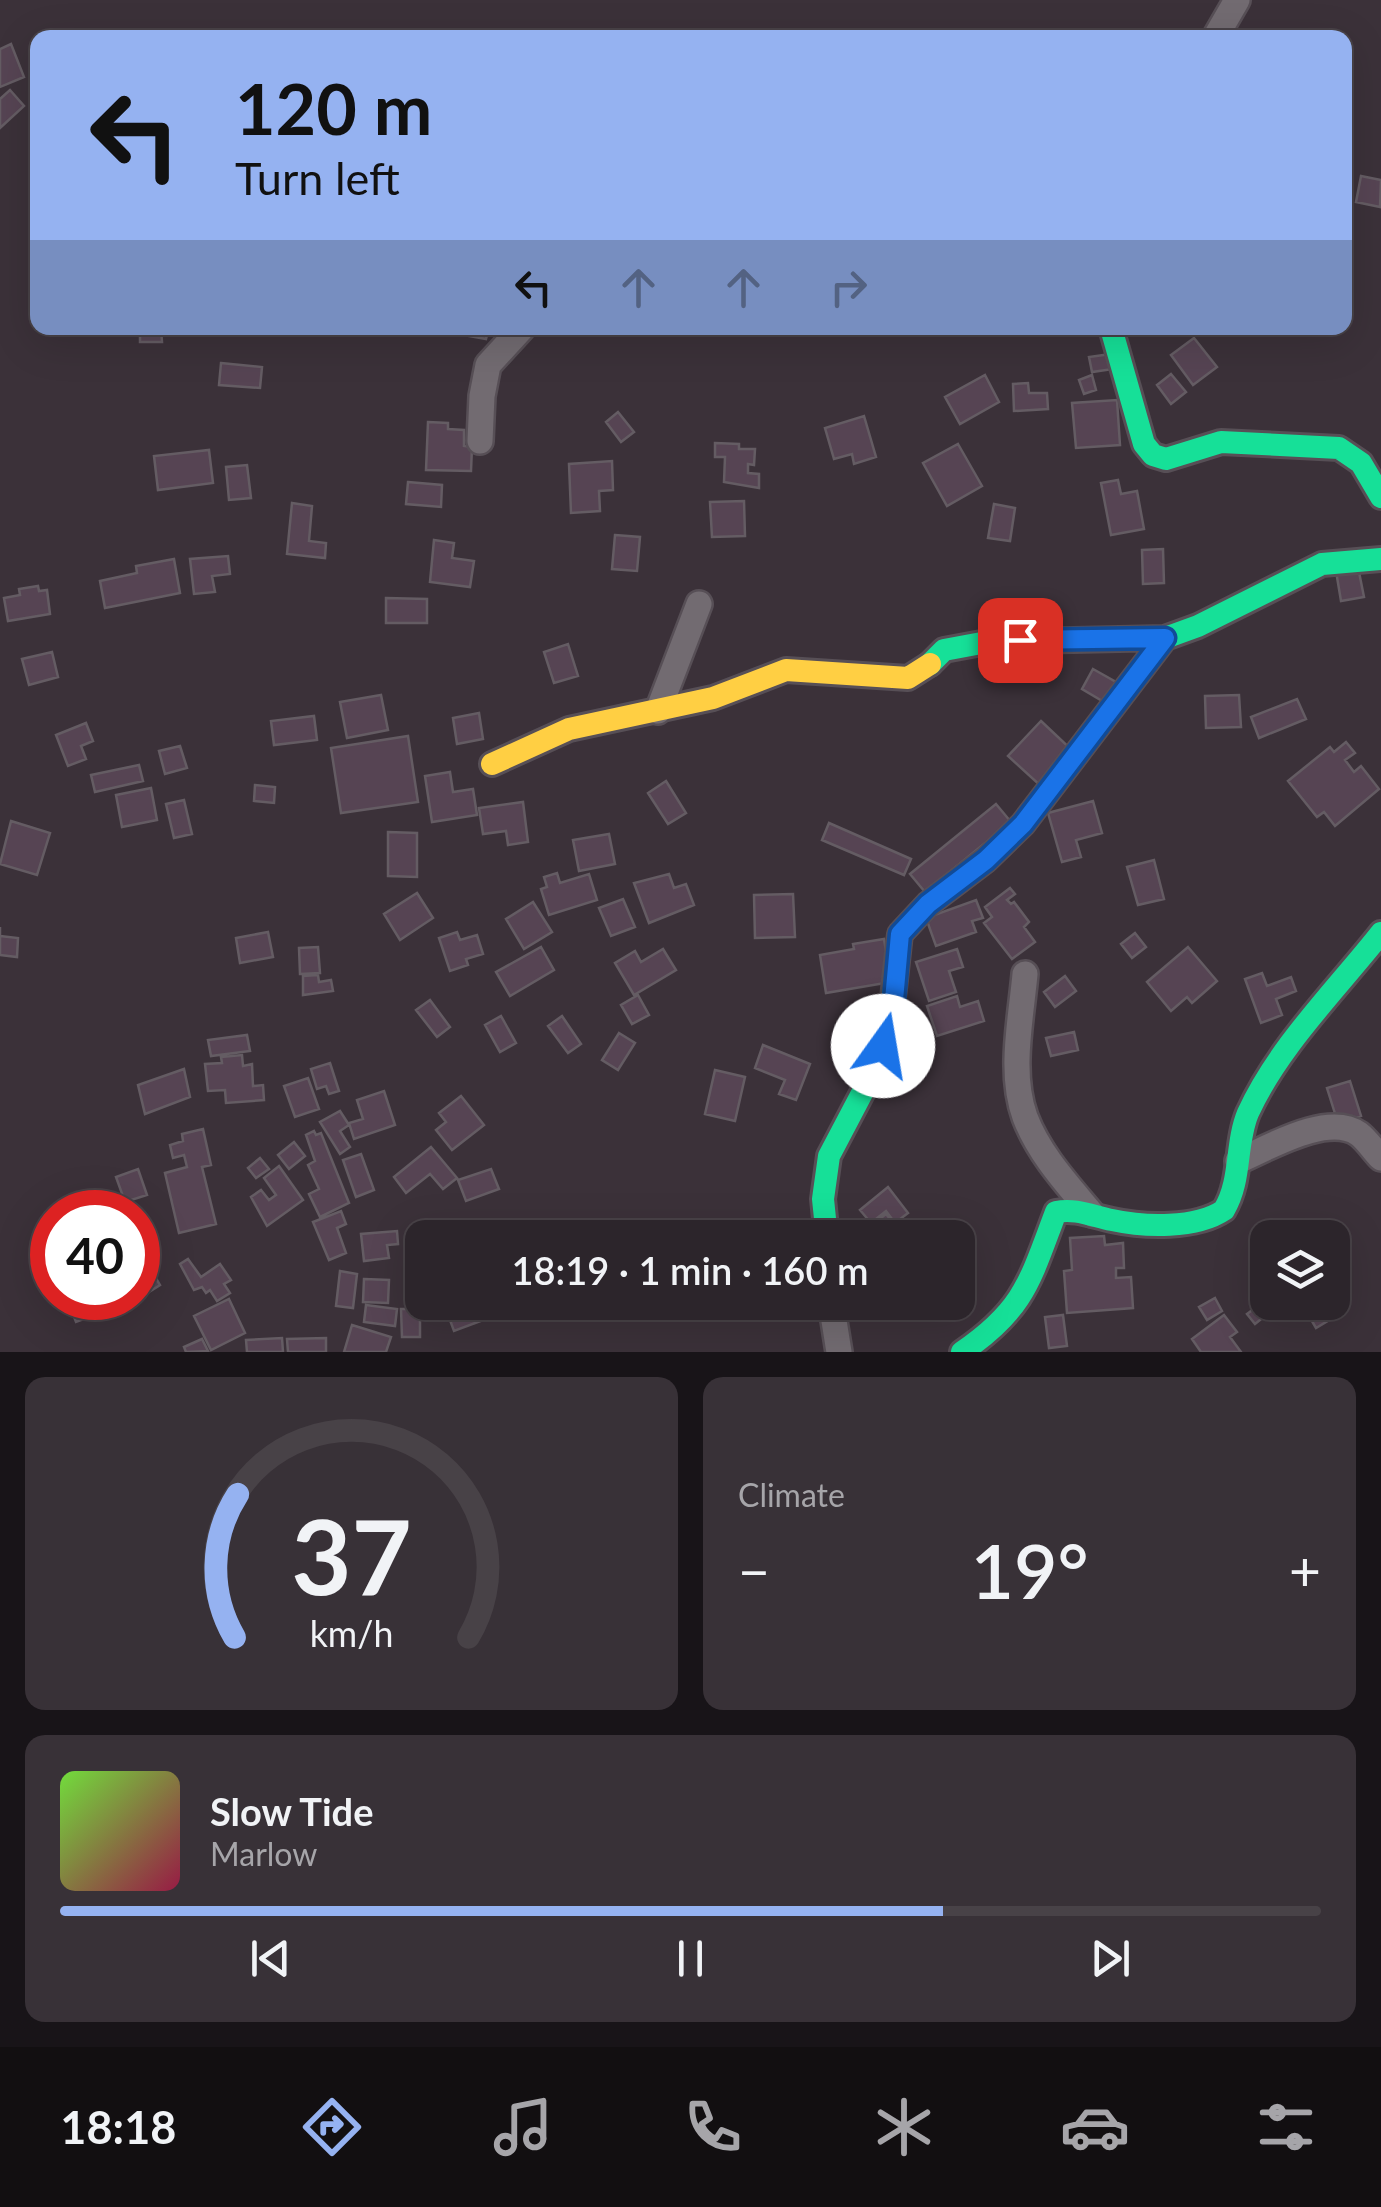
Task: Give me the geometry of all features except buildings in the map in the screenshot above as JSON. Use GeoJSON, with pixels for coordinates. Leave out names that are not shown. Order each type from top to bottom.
{"type":"FeatureCollection","features":[{"type":"Feature","properties":{"kind":"street"},"geometry":{"type":"LineString","coordinates":[[1219,30],[1236,0]]}},
{"type":"Feature","properties":{"kind":"street"},"geometry":{"type":"LineString","coordinates":[[480,441],[488,365],[516,335]]}},
{"type":"Feature","properties":{"kind":"street"},"geometry":{"type":"LineString","coordinates":[[1112,335],[1144,444],[1153,455],[1166,459],[1221,442],[1338,448],[1361,462],[1381,496]]}},
{"type":"Feature","properties":{"kind":"street"},"geometry":{"type":"LineString","coordinates":[[492,764],[569,729],[714,698],[786,670],[908,678],[928,667],[944,650],[986,642],[1165,638],[1198,626],[1322,564],[1381,559]]}},
{"type":"Feature","properties":{"kind":"street"},"geometry":{"type":"LineString","coordinates":[[658,711],[699,604]]}},
{"type":"Feature","properties":{"kind":"street"},"geometry":{"type":"LineString","coordinates":[[825,1220],[823,1198],[829,1156],[870,1078],[886,1035],[894,1000],[900,934],[928,904],[986,860],[1023,824],[1165,638]]}},
{"type":"Feature","properties":{"kind":"street"},"geometry":{"type":"LineString","coordinates":[[962,1352],[994,1330],[1026,1290],[1054,1214],[1070,1209],[1136,1222],[1219,1215],[1233,1198],[1246,1118],[1266,1084],[1381,932]]}},
{"type":"Feature","properties":{"kind":"street"},"geometry":{"type":"LineString","coordinates":[[1026,974],[1018,1065],[1023,1112],[1050,1164],[1092,1214]]}},
{"type":"Feature","properties":{"kind":"street"},"geometry":{"type":"LineString","coordinates":[[1238,1161],[1308,1131],[1333,1127],[1356,1132],[1381,1158]]}},
{"type":"Feature","properties":{"kind":"street"},"geometry":{"type":"LineString","coordinates":[[834,1320],[839,1352]]}},
{"type":"Feature","properties":{"kind":"traffic: fast"},"geometry":{"type":"LineString","coordinates":[[1113,335],[1144,444],[1153,455],[1166,459],[1221,442],[1339,448],[1361,463],[1381,497]]}},
{"type":"Feature","properties":{"kind":"traffic: fast"},"geometry":{"type":"LineString","coordinates":[[930,664],[944,650],[987,642],[1165,638],[1198,626],[1322,564],[1381,559]]}},
{"type":"Feature","properties":{"kind":"traffic: fast"},"geometry":{"type":"LineString","coordinates":[[825,1220],[823,1199],[829,1156],[870,1078],[890,1025],[900,934],[928,904],[986,860],[1023,824],[1165,638]]}},
{"type":"Feature","properties":{"kind":"traffic: fast"},"geometry":{"type":"LineString","coordinates":[[962,1352],[1013,1307],[1031,1275],[1056,1212],[1170,1225],[1199,1221],[1224,1210],[1234,1187],[1244,1125],[1260,1089],[1291,1042],[1381,933]]}},
{"type":"Feature","properties":{"kind":"traffic: slow"},"geometry":{"type":"LineString","coordinates":[[492,764],[569,729],[713,698],[786,670],[908,678],[930,664]]}},
{"type":"Feature","properties":{"kind":"route"},"geometry":{"type":"LineString","coordinates":[[883,1046],[894,1000],[900,934],[928,904],[986,860],[1023,824],[1165,638],[1020,640]]}}]}
